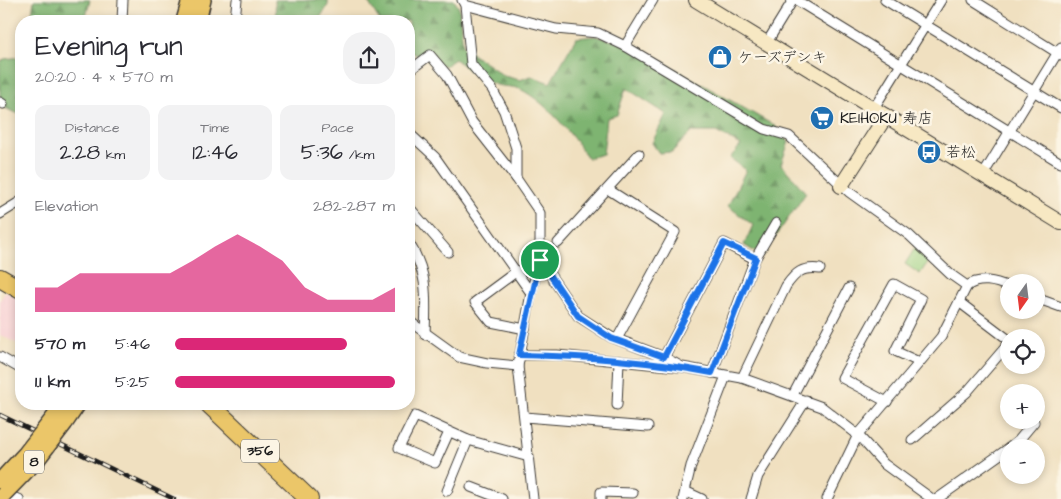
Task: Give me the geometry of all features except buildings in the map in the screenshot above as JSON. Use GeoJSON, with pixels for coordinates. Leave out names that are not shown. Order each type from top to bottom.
{"type":"FeatureCollection","features":[{"type":"Feature","properties":{"kind":"highway"},"geometry":{"type":"LineString","coordinates":[[0,278],[15,287]]}},
{"type":"Feature","properties":{"kind":"highway","name":"356"},"geometry":{"type":"LineString","coordinates":[[215,410],[310,499]]}},
{"type":"Feature","properties":{"kind":"main road"},"geometry":{"type":"LineString","coordinates":[[186,15],[190,0]]}},
{"type":"Feature","properties":{"kind":"main road"},"geometry":{"type":"LineString","coordinates":[[199,15],[203,0]]}},
{"type":"Feature","properties":{"kind":"main road","name":"8"},"geometry":{"type":"LineString","coordinates":[[0,482],[61,414]]}},
{"type":"Feature","properties":{"kind":"main road","name":"8"},"geometry":{"type":"LineString","coordinates":[[10,498],[36,461],[61,414]]}},
{"type":"Feature","properties":{"kind":"street"},"geometry":{"type":"LineString","coordinates":[[122,15],[123,0]]}},
{"type":"Feature","properties":{"kind":"street"},"geometry":{"type":"LineString","coordinates":[[237,15],[238,0]]}},
{"type":"Feature","properties":{"kind":"street"},"geometry":{"type":"LineString","coordinates":[[625,46],[653,0]]}},
{"type":"Feature","properties":{"kind":"street"},"geometry":{"type":"LineString","coordinates":[[696,0],[983,175],[1059,218]]}},
{"type":"Feature","properties":{"kind":"street"},"geometry":{"type":"LineString","coordinates":[[766,44],[794,0],[1061,163]]}},
{"type":"Feature","properties":{"kind":"street"},"geometry":{"type":"LineString","coordinates":[[885,0],[1061,108]]}},
{"type":"Feature","properties":{"kind":"street"},"geometry":{"type":"LineString","coordinates":[[874,108],[941,0]]}},
{"type":"Feature","properties":{"kind":"street"},"geometry":{"type":"LineString","coordinates":[[973,0],[1060,51],[983,175]]}},
{"type":"Feature","properties":{"kind":"street"},"geometry":{"type":"LineString","coordinates":[[516,178],[516,148],[504,111],[492,89],[471,64],[463,3],[556,29],[598,33],[625,46],[764,129],[789,136],[841,186],[909,235],[967,286]]}},
{"type":"Feature","properties":{"kind":"street"},"geometry":{"type":"LineString","coordinates":[[415,66],[430,54],[447,75],[472,122],[516,178],[540,213],[540,260],[531,293],[518,366],[533,499]]}},
{"type":"Feature","properties":{"kind":"street"},"geometry":{"type":"LineString","coordinates":[[841,186],[886,116]]}},
{"type":"Feature","properties":{"kind":"street"},"geometry":{"type":"LineString","coordinates":[[415,139],[435,157],[531,293]]}},
{"type":"Feature","properties":{"kind":"street"},"geometry":{"type":"LineString","coordinates":[[558,243],[609,190],[639,154]]}},
{"type":"Feature","properties":{"kind":"street"},"geometry":{"type":"LineString","coordinates":[[609,190],[675,232],[617,339]]}},
{"type":"Feature","properties":{"kind":"street"},"geometry":{"type":"LineString","coordinates":[[0,214],[15,205]]}},
{"type":"Feature","properties":{"kind":"street"},"geometry":{"type":"LineString","coordinates":[[415,214],[448,252]]}},
{"type":"Feature","properties":{"kind":"street"},"geometry":{"type":"LineString","coordinates":[[712,373],[756,258],[776,223]]}},
{"type":"Feature","properties":{"kind":"street"},"geometry":{"type":"LineString","coordinates":[[664,357],[724,243],[756,258]]}},
{"type":"Feature","properties":{"kind":"street"},"geometry":{"type":"LineString","coordinates":[[415,252],[426,287],[425,334]]}},
{"type":"Feature","properties":{"kind":"street"},"geometry":{"type":"LineString","coordinates":[[540,260],[578,316],[611,338],[664,357],[682,367]]}},
{"type":"Feature","properties":{"kind":"street"},"geometry":{"type":"LineString","coordinates":[[742,378],[786,286],[794,274],[806,267],[820,268]]}},
{"type":"Feature","properties":{"kind":"street"},"geometry":{"type":"LineString","coordinates":[[517,271],[475,302],[491,322],[525,329]]}},
{"type":"Feature","properties":{"kind":"street"},"geometry":{"type":"LineString","coordinates":[[827,499],[858,435],[941,337],[967,286],[974,282],[985,280],[1000,284]]}},
{"type":"Feature","properties":{"kind":"street"},"geometry":{"type":"LineString","coordinates":[[887,402],[842,378],[894,284],[921,299],[895,351],[918,362]]}},
{"type":"Feature","properties":{"kind":"street"},"geometry":{"type":"LineString","coordinates":[[793,395],[849,288]]}},
{"type":"Feature","properties":{"kind":"street"},"geometry":{"type":"LineString","coordinates":[[1045,301],[1061,307]]}},
{"type":"Feature","properties":{"kind":"street"},"geometry":{"type":"LineString","coordinates":[[959,302],[1000,334]]}},
{"type":"Feature","properties":{"kind":"street"},"geometry":{"type":"LineString","coordinates":[[415,326],[459,357],[487,364],[518,366]]}},
{"type":"Feature","properties":{"kind":"street"},"geometry":{"type":"LineString","coordinates":[[912,440],[967,392],[1000,352]]}},
{"type":"Feature","properties":{"kind":"street"},"geometry":{"type":"LineString","coordinates":[[519,355],[558,356],[682,367],[742,378],[793,395],[822,408],[858,435],[884,464],[931,498],[1000,454]]}},
{"type":"Feature","properties":{"kind":"street"},"geometry":{"type":"LineString","coordinates":[[0,357],[15,366]]}},
{"type":"Feature","properties":{"kind":"street"},"geometry":{"type":"LineString","coordinates":[[617,404],[619,361]]}},
{"type":"Feature","properties":{"kind":"street"},"geometry":{"type":"LineString","coordinates":[[702,499],[684,495],[691,466],[726,376]]}},
{"type":"Feature","properties":{"kind":"street"},"geometry":{"type":"LineString","coordinates":[[751,499],[758,476],[806,400]]}},
{"type":"Feature","properties":{"kind":"street"},"geometry":{"type":"LineString","coordinates":[[449,432],[435,463],[399,448],[415,416],[468,440],[529,456]]}},
{"type":"Feature","properties":{"kind":"street"},"geometry":{"type":"LineString","coordinates":[[525,417],[648,427]]}},
{"type":"Feature","properties":{"kind":"street"},"geometry":{"type":"LineString","coordinates":[[1020,439],[1028,429]]}},
{"type":"Feature","properties":{"kind":"street"},"geometry":{"type":"LineString","coordinates":[[447,490],[468,440]]}},
{"type":"Feature","properties":{"kind":"street"},"geometry":{"type":"LineString","coordinates":[[0,482],[10,498]]}},
{"type":"Feature","properties":{"kind":"street"},"geometry":{"type":"LineString","coordinates":[[471,487],[502,499]]}},
{"type":"Feature","properties":{"kind":"street"},"geometry":{"type":"LineString","coordinates":[[601,499],[601,492],[633,493]]}},
{"type":"Feature","properties":{"kind":"shaded area"},"geometry":{"type":"Polygon","coordinates":[[[6,291],[15,297],[15,342],[0,335],[0,300],[6,291]]]}},
{"type":"Feature","properties":{"kind":"green space"},"geometry":{"type":"Polygon","coordinates":[[[34,0],[90,0],[86,15],[32,15],[34,0]]]}},
{"type":"Feature","properties":{"kind":"green space"},"geometry":{"type":"Polygon","coordinates":[[[275,0],[328,0],[328,5],[322,15],[276,15],[275,0]]]}},
{"type":"Feature","properties":{"kind":"green space"},"geometry":{"type":"Polygon","coordinates":[[[367,0],[454,0],[459,8],[463,47],[504,76],[520,80],[531,76],[550,83],[576,38],[595,36],[639,48],[775,126],[789,142],[781,164],[806,193],[762,256],[744,245],[753,225],[728,206],[746,170],[730,158],[741,145],[716,132],[691,132],[672,152],[659,153],[652,143],[666,114],[626,88],[617,115],[607,118],[603,154],[588,158],[558,119],[530,95],[517,88],[497,85],[485,80],[455,59],[445,66],[415,54],[415,15],[376,15],[367,0]]]}},
{"type":"Feature","properties":{"kind":"green space"},"geometry":{"type":"Polygon","coordinates":[[[15,58],[15,112],[0,106],[0,63],[4,59],[15,58]]]}},
{"type":"Feature","properties":{"kind":"green space"},"geometry":{"type":"Polygon","coordinates":[[[915,248],[929,260],[920,274],[905,264],[915,248]]]}},
{"type":"Feature","properties":{"kind":"railway"},"geometry":{"type":"LineString","coordinates":[[0,415],[174,499]]}},
{"type":"Feature","properties":{"kind":"place","name":"ケーズデンキ"},"geometry":{"type":"Point","coordinates":[720,57]}},
{"type":"Feature","properties":{"kind":"place","name":"KEIHOKU 寿店"},"geometry":{"type":"Point","coordinates":[822,118]}},
{"type":"Feature","properties":{"kind":"place","name":"若松"},"geometry":{"type":"Point","coordinates":[929,152]}},
{"type":"Feature","properties":{"kind":"route"},"geometry":{"type":"LineString","coordinates":[[724,243],[756,258],[712,373],[682,367],[619,361],[519,355],[531,293],[540,260],[569,300],[578,316],[611,338],[664,357],[724,243]]}}]}
